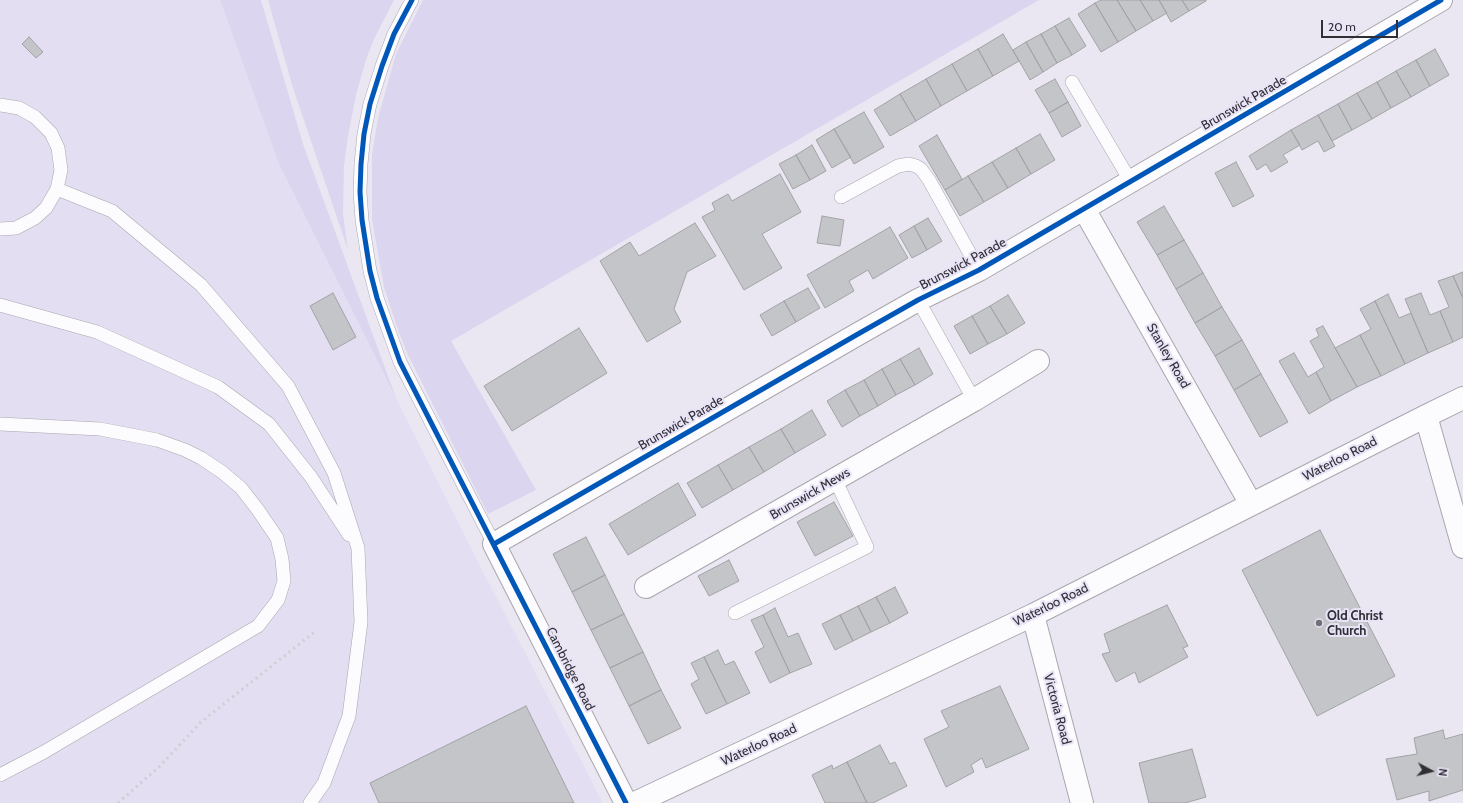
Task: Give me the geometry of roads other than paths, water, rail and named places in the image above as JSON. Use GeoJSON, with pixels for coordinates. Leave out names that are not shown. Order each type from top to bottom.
{"type":"FeatureCollection","features":[{"type":"Feature","properties":{"kind":"street","name":"Brunswick Parade"},"geometry":{"type":"LineString","coordinates":[[494,544],[918,300],[979,270],[1441,0]]}},
{"type":"Feature","properties":{"kind":"street","name":"Stanley Road"},"geometry":{"type":"LineString","coordinates":[[1084,209],[1251,504]]}},
{"type":"Feature","properties":{"kind":"street","name":"Brunswick Mews"},"geometry":{"type":"LineString","coordinates":[[646,587],[974,400],[1038,361]]}},
{"type":"Feature","properties":{"kind":"street","name":"Waterloo Road"},"geometry":{"type":"LineString","coordinates":[[635,803],[1033,615],[1463,398]]}},
{"type":"Feature","properties":{"kind":"street"},"geometry":{"type":"LineString","coordinates":[[1426,416],[1463,547]]}},
{"type":"Feature","properties":{"kind":"street","name":"Cambridge Road"},"geometry":{"type":"LineString","coordinates":[[494,544],[626,803]]}},
{"type":"Feature","properties":{"kind":"street","name":"Victoria Road"},"geometry":{"type":"LineString","coordinates":[[1033,615],[1082,803]]}},
{"type":"Feature","properties":{"kind":"lane"},"geometry":{"type":"LineString","coordinates":[[412,0],[394,34],[370,104],[364,134],[361,164],[360,192],[362,220],[370,271],[377,298],[397,356],[494,544]]}},
{"type":"Feature","properties":{"kind":"lane"},"geometry":{"type":"LineString","coordinates":[[1072,82],[1131,182]]}},
{"type":"Feature","properties":{"kind":"lane"},"geometry":{"type":"LineString","coordinates":[[0,105],[19,108],[36,117],[51,132],[58,148],[61,170],[57,189],[46,208],[35,218],[16,228],[0,229]]}},
{"type":"Feature","properties":{"kind":"lane"},"geometry":{"type":"LineString","coordinates":[[842,197],[898,166],[909,164],[916,166],[929,180],[979,270]]}},
{"type":"Feature","properties":{"kind":"lane"},"geometry":{"type":"LineString","coordinates":[[57,189],[112,210],[201,285],[288,386],[334,472],[358,548],[361,622],[349,716],[324,783],[310,803]]}},
{"type":"Feature","properties":{"kind":"lane"},"geometry":{"type":"LineString","coordinates":[[918,300],[974,400]]}},
{"type":"Feature","properties":{"kind":"lane"},"geometry":{"type":"LineString","coordinates":[[0,305],[97,332],[218,387],[269,424],[310,477],[358,548]]}},
{"type":"Feature","properties":{"kind":"lane"},"geometry":{"type":"LineString","coordinates":[[0,424],[100,429],[158,440],[185,450],[201,458],[222,472],[241,488],[277,538],[282,559],[284,581],[278,600],[258,626],[44,752],[0,775]]}},
{"type":"Feature","properties":{"kind":"lane"},"geometry":{"type":"LineString","coordinates":[[735,613],[867,547],[835,479]]}},
{"type":"Feature","properties":{"kind":"railway"},"geometry":{"type":"LineString","coordinates":[[118,803],[159,767],[201,722],[317,630]]}},
{"type":"Feature","properties":{"kind":"place","name":"Old Christ Church"},"geometry":{"type":"Point","coordinates":[1319,623]}}]}
